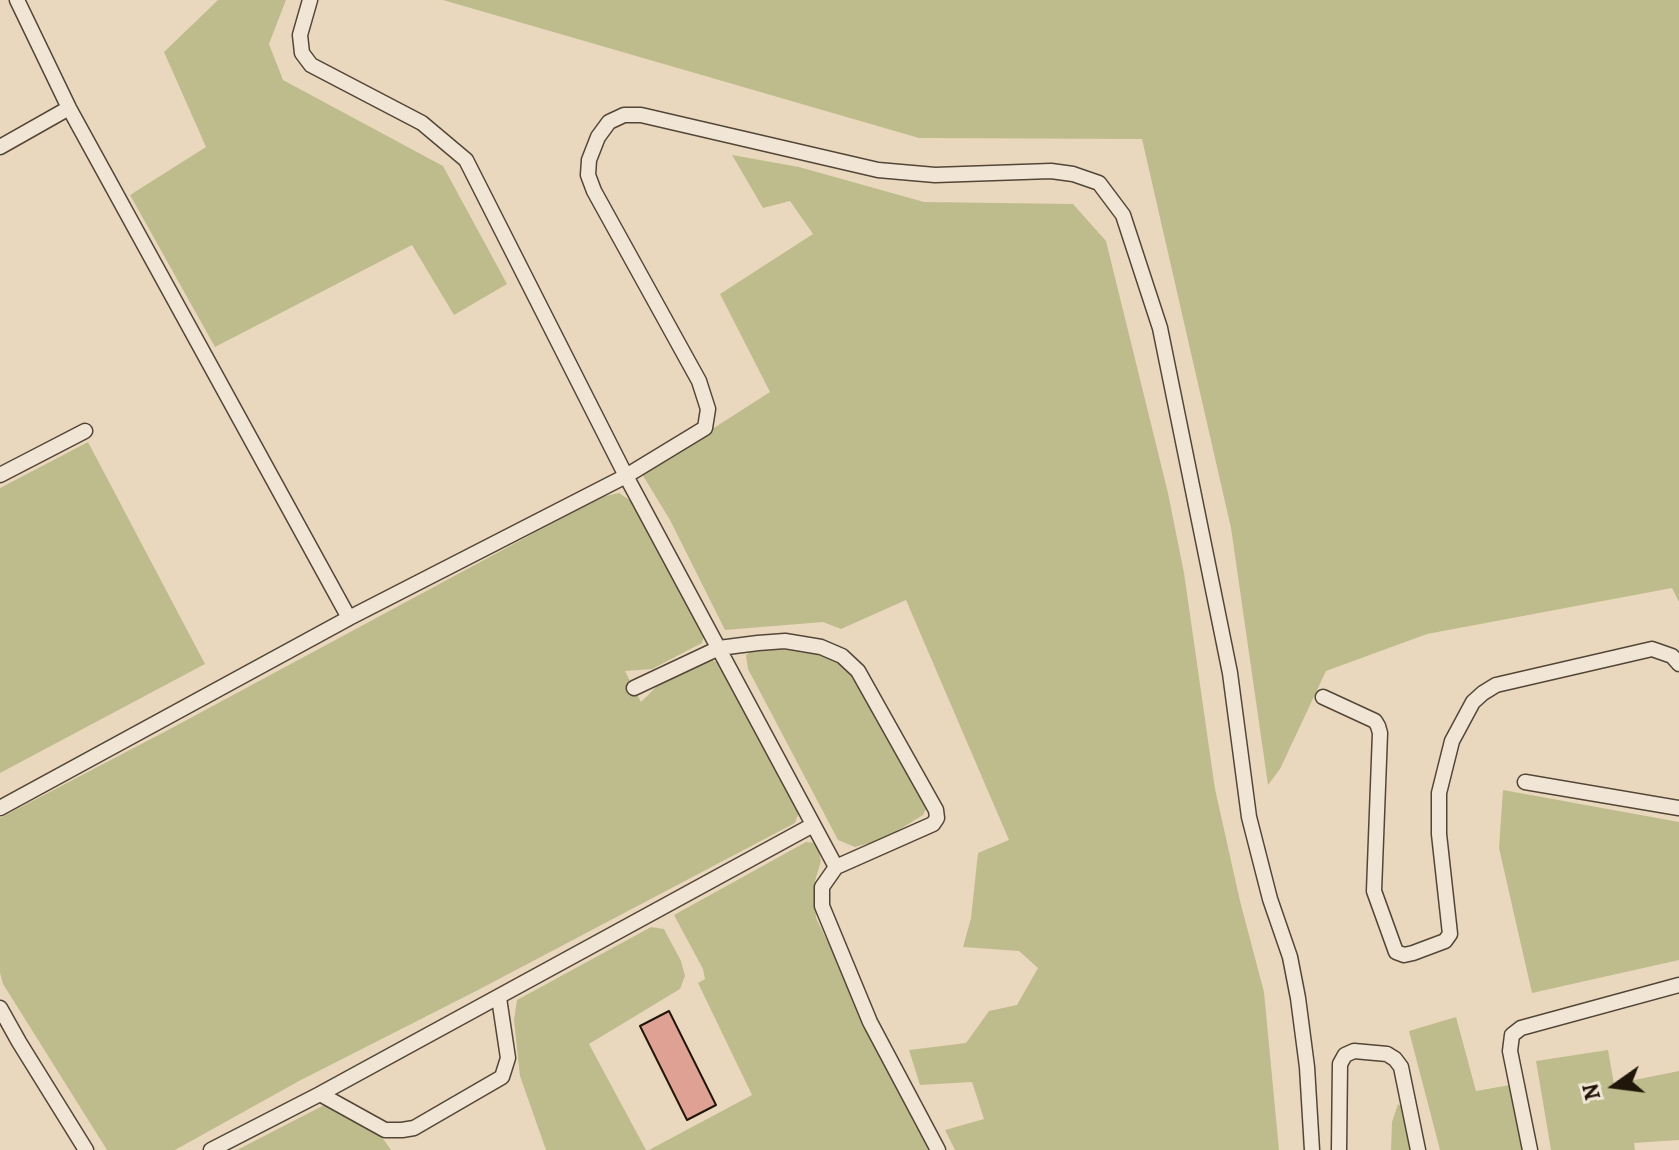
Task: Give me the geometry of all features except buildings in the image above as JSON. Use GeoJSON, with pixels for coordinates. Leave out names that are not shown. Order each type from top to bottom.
{"type":"FeatureCollection","features":[{"type":"Feature","properties":{"kind":"street"},"geometry":{"type":"LineString","coordinates":[[17,0],[69,108],[349,618]]}},
{"type":"Feature","properties":{"kind":"street"},"geometry":{"type":"LineString","coordinates":[[310,0],[300,35],[302,53],[311,65],[422,123],[466,160],[626,476],[836,867]]}},
{"type":"Feature","properties":{"kind":"street"},"geometry":{"type":"LineString","coordinates":[[0,147],[69,108]]}},
{"type":"Feature","properties":{"kind":"street"},"geometry":{"type":"LineString","coordinates":[[0,808],[349,618],[626,476],[705,428],[708,409],[699,381],[588,175],[589,160],[598,137],[609,122],[624,115],[641,115],[878,170],[935,175],[1051,171],[1073,174],[1099,183],[1123,215],[1160,328],[1230,673],[1249,817],[1270,899],[1290,957],[1298,998],[1307,1067],[1312,1150]]}},
{"type":"Feature","properties":{"kind":"street"},"geometry":{"type":"LineString","coordinates":[[0,475],[85,431]]}},
{"type":"Feature","properties":{"kind":"street"},"geometry":{"type":"LineString","coordinates":[[634,688],[719,648],[785,641],[821,647],[842,656],[858,671],[936,810],[937,818],[933,824],[836,867],[822,887],[822,906],[870,1022],[938,1150]]}},
{"type":"Feature","properties":{"kind":"street"},"geometry":{"type":"LineString","coordinates":[[1323,697],[1375,721],[1378,726],[1374,891],[1396,952],[1404,955],[1445,941],[1450,934],[1439,834],[1439,793],[1452,741],[1473,702],[1496,685],[1652,649],[1672,656],[1679,664]]}},
{"type":"Feature","properties":{"kind":"street"},"geometry":{"type":"LineString","coordinates":[[1525,782],[1679,808]]}},
{"type":"Feature","properties":{"kind":"street"},"geometry":{"type":"LineString","coordinates":[[211,1150],[499,998],[813,825]]}},
{"type":"Feature","properties":{"kind":"street"},"geometry":{"type":"LineString","coordinates":[[1530,1150],[1510,1051],[1512,1035],[1521,1028],[1679,985]]}},
{"type":"Feature","properties":{"kind":"street"},"geometry":{"type":"LineString","coordinates":[[320,1094],[385,1130],[414,1128],[502,1077],[508,1058],[499,998]]}},
{"type":"Feature","properties":{"kind":"street"},"geometry":{"type":"LineString","coordinates":[[0,1008],[86,1150]]}},
{"type":"Feature","properties":{"kind":"street"},"geometry":{"type":"LineString","coordinates":[[1339,1150],[1340,1064],[1345,1055],[1354,1051],[1387,1054],[1401,1067],[1418,1150]]}},
{"type":"Feature","properties":{"kind":"shaded area"},"geometry":{"type":"Polygon","coordinates":[[[218,0],[286,0],[269,44],[283,80],[443,166],[507,284],[454,315],[412,245],[215,347],[130,195],[206,147],[164,52],[218,0]]]}},
{"type":"Feature","properties":{"kind":"shaded area"},"geometry":{"type":"Polygon","coordinates":[[[443,0],[1679,0],[1679,602],[1672,588],[1427,634],[1326,671],[1280,769],[1268,785],[1231,528],[1142,139],[919,138],[443,0]]]}},
{"type":"Feature","properties":{"kind":"shaded area"},"geometry":{"type":"Polygon","coordinates":[[[732,155],[799,167],[924,202],[1073,204],[1106,241],[1168,493],[1184,573],[1215,789],[1264,992],[1279,1150],[955,1150],[945,1130],[984,1119],[972,1082],[920,1085],[909,1050],[966,1043],[989,1011],[1017,1005],[1038,968],[1019,951],[963,947],[971,918],[978,853],[1009,840],[906,600],[841,629],[823,622],[725,630],[670,520],[642,474],[770,392],[720,294],[813,234],[790,201],[763,208],[732,155]]]}},
{"type":"Feature","properties":{"kind":"shaded area"},"geometry":{"type":"Polygon","coordinates":[[[88,442],[205,664],[0,773],[0,488],[88,442]]]}},
{"type":"Feature","properties":{"kind":"shaded area"},"geometry":{"type":"Polygon","coordinates":[[[619,493],[631,501],[705,631],[702,643],[652,669],[625,671],[641,702],[657,686],[710,659],[723,665],[799,812],[795,823],[299,1081],[175,1150],[107,1150],[3,984],[0,973],[0,818],[601,497],[619,493]]]}},
{"type":"Feature","properties":{"kind":"shaded area"},"geometry":{"type":"Polygon","coordinates":[[[759,646],[825,656],[856,671],[929,803],[923,815],[884,839],[855,847],[838,840],[748,669],[746,655],[759,646]]]}},
{"type":"Feature","properties":{"kind":"shaded area"},"geometry":{"type":"Polygon","coordinates":[[[1503,790],[1679,822],[1679,960],[1532,993],[1499,848],[1503,790]]]}},
{"type":"Feature","properties":{"kind":"shaded area"},"geometry":{"type":"Polygon","coordinates":[[[806,842],[817,843],[821,861],[815,881],[816,918],[929,1150],[649,1150],[752,1095],[698,983],[705,979],[703,969],[674,915],[806,842]]]}},
{"type":"Feature","properties":{"kind":"shaded area"},"geometry":{"type":"Polygon","coordinates":[[[651,927],[664,929],[681,961],[685,976],[680,989],[589,1044],[646,1150],[546,1150],[520,1076],[514,1020],[517,1000],[651,927]]]}},
{"type":"Feature","properties":{"kind":"shaded area"},"geometry":{"type":"Polygon","coordinates":[[[1456,1017],[1476,1091],[1510,1085],[1524,1150],[1440,1150],[1409,1031],[1456,1017]]]}},
{"type":"Feature","properties":{"kind":"shaded area"},"geometry":{"type":"Polygon","coordinates":[[[1608,1050],[1614,1084],[1679,1071],[1679,1140],[1634,1143],[1635,1150],[1551,1150],[1536,1061],[1608,1050]]]}},
{"type":"Feature","properties":{"kind":"shaded area"},"geometry":{"type":"Polygon","coordinates":[[[330,1102],[379,1133],[391,1150],[237,1150],[330,1102]]]}},
{"type":"Feature","properties":{"kind":"shaded area"},"geometry":{"type":"Polygon","coordinates":[[[1398,1104],[1409,1112],[1418,1150],[1391,1150],[1392,1122],[1398,1104]]]}}]}
